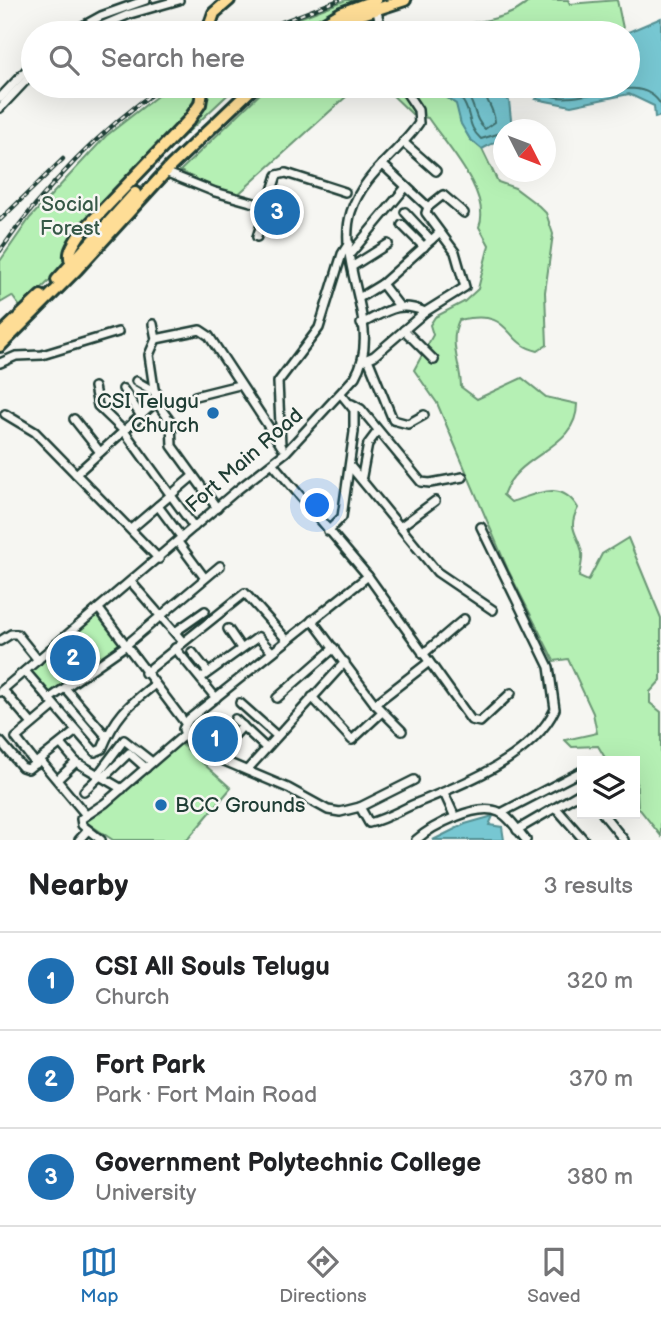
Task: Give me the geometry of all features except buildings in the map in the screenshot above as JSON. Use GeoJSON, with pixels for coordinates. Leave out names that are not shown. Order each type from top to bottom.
{"type":"FeatureCollection","features":[{"type":"Feature","properties":{"kind":"highway"},"geometry":{"type":"LineString","coordinates":[[211,21],[214,13],[229,0]]}},
{"type":"Feature","properties":{"kind":"highway"},"geometry":{"type":"LineString","coordinates":[[328,21],[341,13],[375,2],[405,0]]}},
{"type":"Feature","properties":{"kind":"highway"},"geometry":{"type":"LineString","coordinates":[[341,21],[375,2]]}},
{"type":"Feature","properties":{"kind":"highway"},"geometry":{"type":"LineString","coordinates":[[75,267],[69,258],[71,248],[80,234],[189,120],[201,98]]}},
{"type":"Feature","properties":{"kind":"highway"},"geometry":{"type":"LineString","coordinates":[[0,335],[75,267],[141,187],[233,98]]}},
{"type":"Feature","properties":{"kind":"highway"},"geometry":{"type":"LineString","coordinates":[[0,346],[165,172],[243,98]]}},
{"type":"Feature","properties":{"kind":"street"},"geometry":{"type":"LineString","coordinates":[[92,21],[145,3],[179,0]]}},
{"type":"Feature","properties":{"kind":"street"},"geometry":{"type":"LineString","coordinates":[[375,2],[379,21]]}},
{"type":"Feature","properties":{"kind":"street"},"geometry":{"type":"LineString","coordinates":[[109,21],[145,3]]}},
{"type":"Feature","properties":{"kind":"street"},"geometry":{"type":"LineString","coordinates":[[0,108],[3,95],[21,76]]}},
{"type":"Feature","properties":{"kind":"street"},"geometry":{"type":"LineString","coordinates":[[3,95],[21,82]]}},
{"type":"Feature","properties":{"kind":"street"},"geometry":{"type":"LineString","coordinates":[[409,98],[420,116],[419,123],[366,183],[351,212],[349,243],[359,298],[365,360],[393,420],[408,424],[424,415]]}},
{"type":"Feature","properties":{"kind":"street"},"geometry":{"type":"LineString","coordinates":[[403,142],[436,171]]}},
{"type":"Feature","properties":{"kind":"street"},"geometry":{"type":"LineString","coordinates":[[382,164],[428,207]]}},
{"type":"Feature","properties":{"kind":"street"},"geometry":{"type":"LineString","coordinates":[[165,172],[215,192],[265,206]]}},
{"type":"Feature","properties":{"kind":"street"},"geometry":{"type":"LineString","coordinates":[[257,236],[273,181],[281,173],[345,192]]}},
{"type":"Feature","properties":{"kind":"street"},"geometry":{"type":"LineString","coordinates":[[351,253],[406,187]]}},
{"type":"Feature","properties":{"kind":"street"},"geometry":{"type":"LineString","coordinates":[[359,298],[382,284],[439,233],[427,216],[428,207],[444,195],[464,213]]}},
{"type":"Feature","properties":{"kind":"street"},"geometry":{"type":"LineString","coordinates":[[405,212],[431,240]]}},
{"type":"Feature","properties":{"kind":"street"},"geometry":{"type":"LineString","coordinates":[[402,225],[424,247]]}},
{"type":"Feature","properties":{"kind":"street","name":"Fort Main Road"},"geometry":{"type":"LineString","coordinates":[[2,691],[194,527],[273,464],[284,448],[341,394],[365,360],[425,312],[465,287],[459,259],[439,233]]}},
{"type":"Feature","properties":{"kind":"street"},"geometry":{"type":"LineString","coordinates":[[284,448],[278,382],[317,333],[342,254],[349,243]]}},
{"type":"Feature","properties":{"kind":"street"},"geometry":{"type":"LineString","coordinates":[[353,266],[388,244]]}},
{"type":"Feature","properties":{"kind":"street"},"geometry":{"type":"LineString","coordinates":[[382,284],[399,306]]}},
{"type":"Feature","properties":{"kind":"street"},"geometry":{"type":"LineString","coordinates":[[361,324],[399,306],[409,306],[425,312]]}},
{"type":"Feature","properties":{"kind":"street"},"geometry":{"type":"LineString","coordinates":[[76,474],[156,402],[157,393],[149,355],[156,339],[153,324]]}},
{"type":"Feature","properties":{"kind":"street"},"geometry":{"type":"LineString","coordinates":[[404,330],[434,359]]}},
{"type":"Feature","properties":{"kind":"street"},"geometry":{"type":"LineString","coordinates":[[0,363],[16,356],[42,355],[118,332]]}},
{"type":"Feature","properties":{"kind":"street"},"geometry":{"type":"LineString","coordinates":[[156,339],[204,332],[284,448]]}},
{"type":"Feature","properties":{"kind":"street"},"geometry":{"type":"LineString","coordinates":[[136,381],[157,393]]}},
{"type":"Feature","properties":{"kind":"street"},"geometry":{"type":"LineString","coordinates":[[195,396],[239,385]]}},
{"type":"Feature","properties":{"kind":"street"},"geometry":{"type":"LineString","coordinates":[[94,387],[98,406],[124,431],[194,527]]}},
{"type":"Feature","properties":{"kind":"street"},"geometry":{"type":"LineString","coordinates":[[123,389],[141,416]]}},
{"type":"Feature","properties":{"kind":"street"},"geometry":{"type":"LineString","coordinates":[[341,394],[361,409],[377,432],[421,482],[463,477]]}},
{"type":"Feature","properties":{"kind":"street"},"geometry":{"type":"LineString","coordinates":[[156,402],[171,422],[172,446],[217,508]]}},
{"type":"Feature","properties":{"kind":"street"},"geometry":{"type":"LineString","coordinates":[[328,531],[342,517],[355,422],[352,404]]}},
{"type":"Feature","properties":{"kind":"street"},"geometry":{"type":"LineString","coordinates":[[5,414],[35,432],[159,559]]}},
{"type":"Feature","properties":{"kind":"street"},"geometry":{"type":"LineString","coordinates":[[74,419],[100,452]]}},
{"type":"Feature","properties":{"kind":"street"},"geometry":{"type":"LineString","coordinates":[[362,476],[368,444],[377,432]]}},
{"type":"Feature","properties":{"kind":"street"},"geometry":{"type":"LineString","coordinates":[[273,464],[368,576],[458,706],[475,722],[485,719],[511,693]]}},
{"type":"Feature","properties":{"kind":"street"},"geometry":{"type":"LineString","coordinates":[[350,466],[362,476],[400,527],[443,577],[493,610]]}},
{"type":"Feature","properties":{"kind":"street"},"geometry":{"type":"LineString","coordinates":[[131,529],[193,476]]}},
{"type":"Feature","properties":{"kind":"street"},"geometry":{"type":"LineString","coordinates":[[400,527],[435,501]]}},
{"type":"Feature","properties":{"kind":"street"},"geometry":{"type":"LineString","coordinates":[[158,506],[204,577]]}},
{"type":"Feature","properties":{"kind":"street"},"geometry":{"type":"LineString","coordinates":[[360,807],[369,823],[444,793],[510,758],[548,721],[555,709],[549,667],[481,527]]}},
{"type":"Feature","properties":{"kind":"street"},"geometry":{"type":"LineString","coordinates":[[86,815],[58,779],[16,738],[65,688],[125,646],[220,566]]}},
{"type":"Feature","properties":{"kind":"street"},"geometry":{"type":"LineString","coordinates":[[185,723],[368,576]]}},
{"type":"Feature","properties":{"kind":"street"},"geometry":{"type":"LineString","coordinates":[[131,582],[183,642]]}},
{"type":"Feature","properties":{"kind":"street"},"geometry":{"type":"LineString","coordinates":[[145,673],[245,593],[287,640]]}},
{"type":"Feature","properties":{"kind":"street"},"geometry":{"type":"LineString","coordinates":[[99,608],[185,723],[184,735],[122,789],[86,815],[80,823],[101,840]]}},
{"type":"Feature","properties":{"kind":"street"},"geometry":{"type":"LineString","coordinates":[[175,632],[205,611]]}},
{"type":"Feature","properties":{"kind":"street"},"geometry":{"type":"LineString","coordinates":[[423,654],[464,619]]}},
{"type":"Feature","properties":{"kind":"street"},"geometry":{"type":"LineString","coordinates":[[312,620],[375,704],[402,731]]}},
{"type":"Feature","properties":{"kind":"street"},"geometry":{"type":"LineString","coordinates":[[228,629],[241,648]]}},
{"type":"Feature","properties":{"kind":"street"},"geometry":{"type":"LineString","coordinates":[[0,641],[10,634],[17,634],[38,660]]}},
{"type":"Feature","properties":{"kind":"street"},"geometry":{"type":"LineString","coordinates":[[201,678],[241,648],[261,638],[272,652]]}},
{"type":"Feature","properties":{"kind":"street"},"geometry":{"type":"LineString","coordinates":[[175,648],[216,698]]}},
{"type":"Feature","properties":{"kind":"street"},"geometry":{"type":"LineString","coordinates":[[277,698],[334,649]]}},
{"type":"Feature","properties":{"kind":"street"},"geometry":{"type":"LineString","coordinates":[[192,652],[208,672]]}},
{"type":"Feature","properties":{"kind":"street"},"geometry":{"type":"LineString","coordinates":[[247,770],[345,662]]}},
{"type":"Feature","properties":{"kind":"street"},"geometry":{"type":"LineString","coordinates":[[375,704],[429,662]]}},
{"type":"Feature","properties":{"kind":"street"},"geometry":{"type":"LineString","coordinates":[[25,671],[95,752],[102,749],[111,725],[121,712],[154,685]]}},
{"type":"Feature","properties":{"kind":"street"},"geometry":{"type":"LineString","coordinates":[[65,688],[107,737]]}},
{"type":"Feature","properties":{"kind":"street"},"geometry":{"type":"LineString","coordinates":[[2,691],[32,724]]}},
{"type":"Feature","properties":{"kind":"street"},"geometry":{"type":"LineString","coordinates":[[312,697],[352,740],[382,712]]}},
{"type":"Feature","properties":{"kind":"street"},"geometry":{"type":"LineString","coordinates":[[240,703],[277,736]]}},
{"type":"Feature","properties":{"kind":"street"},"geometry":{"type":"LineString","coordinates":[[235,719],[265,748]]}},
{"type":"Feature","properties":{"kind":"street"},"geometry":{"type":"LineString","coordinates":[[215,757],[243,726]]}},
{"type":"Feature","properties":{"kind":"street"},"geometry":{"type":"LineString","coordinates":[[0,741],[22,767],[28,769],[76,731]]}},
{"type":"Feature","properties":{"kind":"street"},"geometry":{"type":"LineString","coordinates":[[184,735],[195,748],[328,810],[340,812],[360,807],[414,780]]}},
{"type":"Feature","properties":{"kind":"street"},"geometry":{"type":"LineString","coordinates":[[101,775],[124,740],[149,765]]}},
{"type":"Feature","properties":{"kind":"street"},"geometry":{"type":"LineString","coordinates":[[61,744],[76,762],[122,789]]}},
{"type":"Feature","properties":{"kind":"street"},"geometry":{"type":"LineString","coordinates":[[84,792],[129,753],[149,765]]}},
{"type":"Feature","properties":{"kind":"street"},"geometry":{"type":"LineString","coordinates":[[58,779],[76,762]]}},
{"type":"Feature","properties":{"kind":"street"},"geometry":{"type":"LineString","coordinates":[[501,813],[577,774]]}},
{"type":"Feature","properties":{"kind":"street"},"geometry":{"type":"LineString","coordinates":[[444,793],[455,817]]}},
{"type":"Feature","properties":{"kind":"street"},"geometry":{"type":"LineString","coordinates":[[517,830],[577,795]]}},
{"type":"Feature","properties":{"kind":"street"},"geometry":{"type":"LineString","coordinates":[[556,808],[584,840]]}},
{"type":"Feature","properties":{"kind":"street"},"geometry":{"type":"LineString","coordinates":[[416,840],[455,817],[492,811],[501,813],[526,840]]}},
{"type":"Feature","properties":{"kind":"street"},"geometry":{"type":"LineString","coordinates":[[607,819],[624,840]]}},
{"type":"Feature","properties":{"kind":"street"},"geometry":{"type":"LineString","coordinates":[[79,840],[88,830]]}},
{"type":"Feature","properties":{"kind":"green space"},"geometry":{"type":"Polygon","coordinates":[[[346,0],[362,0],[332,12],[319,21],[291,21],[346,0]]]}},
{"type":"Feature","properties":{"kind":"green space"},"geometry":{"type":"Polygon","coordinates":[[[530,0],[568,0],[570,4],[617,0],[621,21],[484,21],[521,8],[530,0]]]}},
{"type":"Feature","properties":{"kind":"green space","name":"Social Forest"},"geometry":{"type":"Polygon","coordinates":[[[155,98],[224,98],[155,163],[68,263],[21,308],[12,296],[0,303],[0,261],[30,218],[106,136],[155,98]]]}},
{"type":"Feature","properties":{"kind":"green space"},"geometry":{"type":"Polygon","coordinates":[[[256,98],[345,98],[234,198],[180,171],[256,98]]]}},
{"type":"Feature","properties":{"kind":"green space"},"geometry":{"type":"Polygon","coordinates":[[[395,98],[447,98],[456,104],[461,111],[460,121],[470,139],[482,149],[493,172],[493,182],[515,188],[539,206],[546,213],[553,234],[545,292],[547,345],[538,351],[526,347],[499,322],[490,319],[459,320],[455,345],[461,387],[477,399],[522,378],[546,397],[577,404],[568,432],[521,469],[510,481],[503,495],[511,502],[556,491],[571,499],[578,508],[573,527],[582,553],[579,577],[588,581],[602,554],[628,538],[661,618],[661,680],[650,692],[650,703],[661,712],[661,836],[640,810],[640,756],[604,756],[598,746],[572,747],[565,740],[597,733],[593,713],[568,659],[554,661],[508,570],[437,403],[414,370],[433,335],[430,325],[435,317],[464,302],[478,289],[489,245],[479,227],[479,200],[473,185],[428,118],[413,115],[395,98]]]}},
{"type":"Feature","properties":{"kind":"green space"},"geometry":{"type":"Polygon","coordinates":[[[99,611],[124,646],[49,699],[25,671],[99,611]]]}},
{"type":"Feature","properties":{"kind":"green space","name":"BCC Grounds"},"geometry":{"type":"Polygon","coordinates":[[[180,743],[231,788],[187,840],[113,840],[86,822],[180,743]]]}},
{"type":"Feature","properties":{"kind":"water"},"geometry":{"type":"Polygon","coordinates":[[[661,18],[661,116],[655,118],[654,106],[637,98],[640,98],[640,27],[661,18]]]}},
{"type":"Feature","properties":{"kind":"water"},"geometry":{"type":"Polygon","coordinates":[[[448,98],[506,98],[509,101],[511,119],[493,119],[493,143],[482,149],[470,139],[461,124],[456,104],[448,98]]]}},
{"type":"Feature","properties":{"kind":"water"},"geometry":{"type":"Polygon","coordinates":[[[537,98],[610,98],[571,106],[537,98]]]}},
{"type":"Feature","properties":{"kind":"water"},"geometry":{"type":"Polygon","coordinates":[[[493,816],[489,825],[502,827],[504,840],[433,840],[465,824],[493,816]]]}},
{"type":"Feature","properties":{"kind":"railway"},"geometry":{"type":"LineString","coordinates":[[284,21],[339,0]]}},
{"type":"Feature","properties":{"kind":"railway"},"geometry":{"type":"LineString","coordinates":[[0,251],[35,205],[74,161],[146,98]]}},
{"type":"Feature","properties":{"kind":"railway"},"geometry":{"type":"LineString","coordinates":[[0,220],[63,159]]}},
{"type":"Feature","properties":{"kind":"place","name":"Government Polytechnic College"},"geometry":{"type":"Point","coordinates":[277,212]}},
{"type":"Feature","properties":{"kind":"place","name":"CSI Telugu Church"},"geometry":{"type":"Point","coordinates":[213,413]}},
{"type":"Feature","properties":{"kind":"place","name":"Fort Park"},"geometry":{"type":"Point","coordinates":[73,658]}},
{"type":"Feature","properties":{"kind":"place","name":"CSI All Souls Telugu"},"geometry":{"type":"Point","coordinates":[215,739]}},
{"type":"Feature","properties":{"kind":"place","name":"BCC Grounds"},"geometry":{"type":"Point","coordinates":[161,805]}}]}
